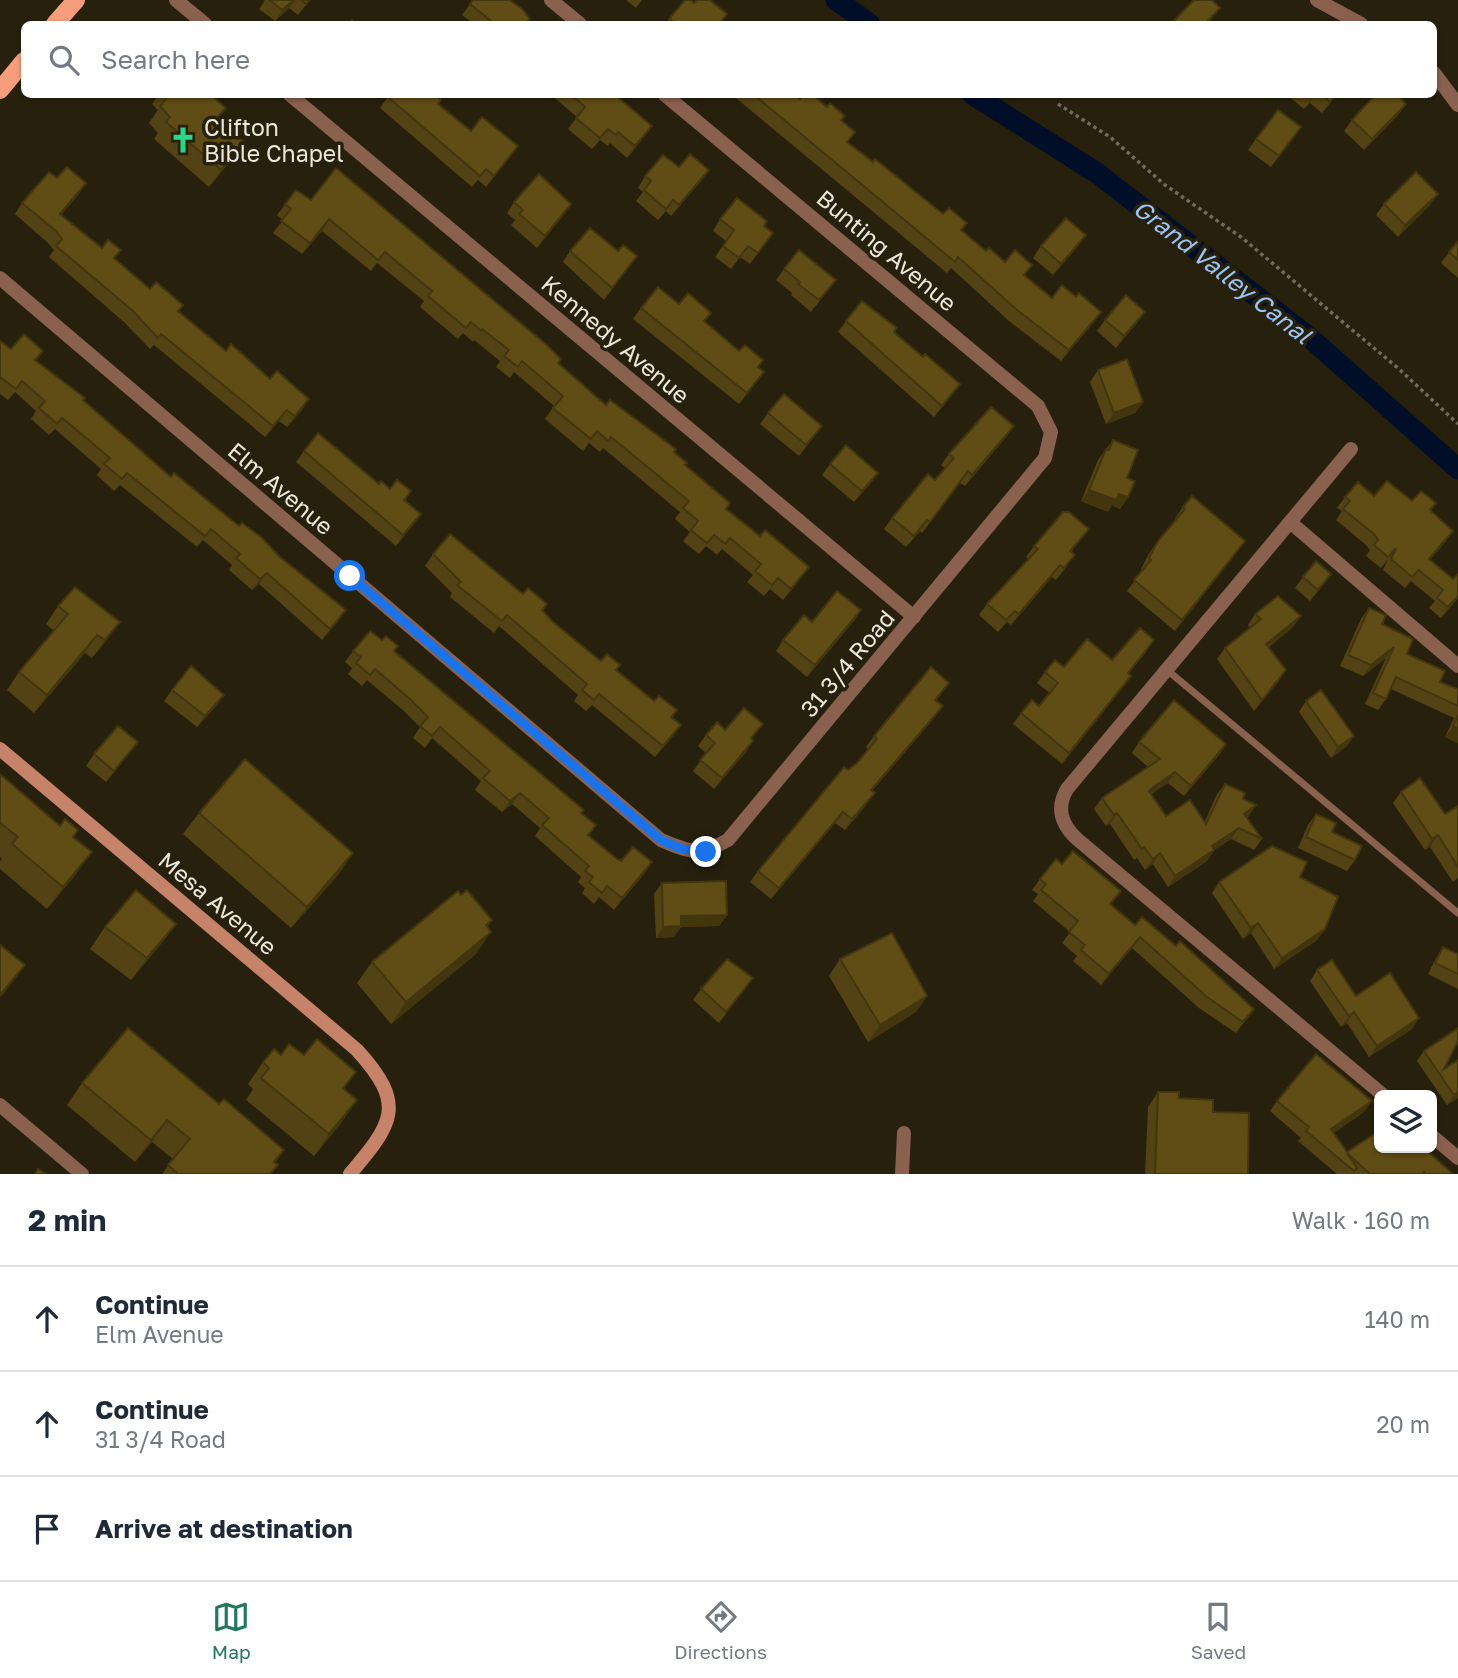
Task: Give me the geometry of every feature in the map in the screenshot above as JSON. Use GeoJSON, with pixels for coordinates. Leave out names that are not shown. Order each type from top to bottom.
{"type":"FeatureCollection","features":[{"type":"Feature","properties":{"kind":"main road"},"geometry":{"type":"LineString","coordinates":[[58,21],[76,0]]}},
{"type":"Feature","properties":{"kind":"main road"},"geometry":{"type":"LineString","coordinates":[[0,90],[21,65]]}},
{"type":"Feature","properties":{"kind":"street"},"geometry":{"type":"LineString","coordinates":[[176,0],[201,21]]}},
{"type":"Feature","properties":{"kind":"street"},"geometry":{"type":"LineString","coordinates":[[551,0],[576,21]]}},
{"type":"Feature","properties":{"kind":"street"},"geometry":{"type":"LineString","coordinates":[[1317,0],[1356,21]]}},
{"type":"Feature","properties":{"kind":"street"},"geometry":{"type":"LineString","coordinates":[[1437,78],[1458,105]]}},
{"type":"Feature","properties":{"kind":"street","name":"Kennedy Avenue"},"geometry":{"type":"LineString","coordinates":[[294,98],[914,617]]}},
{"type":"Feature","properties":{"kind":"street","name":"Bunting Avenue"},"geometry":{"type":"LineString","coordinates":[[669,98],[1038,406],[1051,432],[1045,458]]}},
{"type":"Feature","properties":{"kind":"street","name":"Elm Avenue"},"geometry":{"type":"LineString","coordinates":[[0,278],[661,840]]}},
{"type":"Feature","properties":{"kind":"street"},"geometry":{"type":"LineString","coordinates":[[1351,449],[1067,789],[1061,801],[1063,821],[1077,839],[1377,1090]]}},
{"type":"Feature","properties":{"kind":"street","name":"31 3/4 Road"},"geometry":{"type":"LineString","coordinates":[[661,840],[682,849],[706,852],[728,840],[1045,458]]}},
{"type":"Feature","properties":{"kind":"street"},"geometry":{"type":"LineString","coordinates":[[1290,522],[1458,666]]}},
{"type":"Feature","properties":{"kind":"street","name":"Mesa Avenue"},"geometry":{"type":"LineString","coordinates":[[0,748],[357,1050],[385,1086],[390,1105],[382,1137],[350,1174]]}},
{"type":"Feature","properties":{"kind":"street"},"geometry":{"type":"LineString","coordinates":[[0,1105],[82,1174]]}},
{"type":"Feature","properties":{"kind":"street"},"geometry":{"type":"LineString","coordinates":[[902,1174],[904,1133]]}},
{"type":"Feature","properties":{"kind":"street"},"geometry":{"type":"LineString","coordinates":[[1437,1140],[1458,1158]]}},
{"type":"Feature","properties":{"kind":"lane"},"geometry":{"type":"LineString","coordinates":[[1166,669],[1458,913]]}},
{"type":"Feature","properties":{"kind":"path"},"geometry":{"type":"LineString","coordinates":[[1058,104],[1110,137],[1165,185],[1241,237],[1399,369],[1458,424]]}},
{"type":"Feature","properties":{"kind":"building"},"geometry":{"type":"Polygon","coordinates":[[[270,0],[294,0],[282,10],[270,0]]]}},
{"type":"Feature","properties":{"kind":"building"},"geometry":{"type":"Polygon","coordinates":[[[473,0],[510,0],[530,19],[491,21],[470,4],[473,0]]]}},
{"type":"Feature","properties":{"kind":"building"},"geometry":{"type":"Polygon","coordinates":[[[685,0],[694,3],[697,0],[710,0],[727,14],[721,21],[669,19],[685,0]]]}},
{"type":"Feature","properties":{"kind":"building"},"geometry":{"type":"Polygon","coordinates":[[[1194,0],[1212,0],[1220,8],[1208,21],[1174,21],[1194,0]]]}},
{"type":"Feature","properties":{"kind":"building"},"geometry":{"type":"Polygon","coordinates":[[[167,98],[215,98],[226,108],[216,119],[244,142],[221,170],[166,122],[170,117],[160,106],[167,98]]]}},
{"type":"Feature","properties":{"kind":"building"},"geometry":{"type":"Polygon","coordinates":[[[389,98],[438,98],[441,100],[438,104],[471,131],[482,117],[518,146],[494,176],[486,169],[480,176],[389,98]]]}},
{"type":"Feature","properties":{"kind":"building"},"geometry":{"type":"Polygon","coordinates":[[[575,98],[619,98],[652,126],[635,146],[618,132],[616,135],[608,129],[600,138],[576,118],[585,107],[575,98]]]}},
{"type":"Feature","properties":{"kind":"building"},"geometry":{"type":"Polygon","coordinates":[[[758,98],[817,98],[827,107],[830,103],[845,116],[841,120],[855,132],[847,142],[873,162],[875,159],[943,214],[949,208],[967,223],[961,230],[986,251],[989,248],[1005,262],[1015,250],[1032,265],[1024,275],[1052,298],[1062,285],[1076,297],[1079,293],[1101,312],[1069,350],[1017,310],[958,257],[955,262],[758,98]]]}},
{"type":"Feature","properties":{"kind":"building"},"geometry":{"type":"Polygon","coordinates":[[[1372,98],[1401,98],[1406,104],[1372,139],[1352,120],[1372,98]]]}},
{"type":"Feature","properties":{"kind":"building"},"geometry":{"type":"Polygon","coordinates":[[[1278,110],[1301,127],[1279,156],[1256,139],[1278,110]]]}},
{"type":"Feature","properties":{"kind":"building"},"geometry":{"type":"Polygon","coordinates":[[[690,154],[709,170],[679,205],[673,200],[666,209],[644,190],[651,181],[645,176],[663,155],[679,167],[690,154]]]}},
{"type":"Feature","properties":{"kind":"building"},"geometry":{"type":"Polygon","coordinates":[[[67,167],[86,183],[60,214],[102,248],[108,240],[121,250],[114,258],[150,289],[156,282],[183,305],[178,311],[226,351],[231,344],[270,379],[277,371],[309,399],[295,416],[287,410],[273,426],[161,334],[158,338],[133,311],[56,246],[62,239],[56,231],[22,203],[49,172],[57,178],[67,167]]]}},
{"type":"Feature","properties":{"kind":"building"},"geometry":{"type":"Polygon","coordinates":[[[336,168],[548,346],[561,359],[558,363],[606,405],[610,400],[676,449],[674,452],[687,463],[685,465],[730,503],[726,509],[760,536],[765,530],[809,567],[791,589],[778,578],[772,585],[755,571],[761,564],[730,538],[725,544],[714,535],[707,543],[691,530],[698,521],[683,508],[689,501],[611,437],[608,441],[597,431],[591,439],[553,408],[563,396],[522,361],[518,367],[504,356],[509,350],[482,329],[481,331],[471,322],[466,328],[428,296],[432,291],[385,252],[378,260],[329,219],[310,243],[281,221],[291,209],[285,204],[296,190],[311,200],[336,168]]]}},
{"type":"Feature","properties":{"kind":"building"},"geometry":{"type":"Polygon","coordinates":[[[1416,172],[1438,194],[1405,225],[1384,204],[1416,172]]]}},
{"type":"Feature","properties":{"kind":"building"},"geometry":{"type":"Polygon","coordinates":[[[539,174],[571,204],[545,236],[519,214],[523,210],[514,202],[539,174]]]}},
{"type":"Feature","properties":{"kind":"building"},"geometry":{"type":"Polygon","coordinates":[[[737,198],[767,221],[764,226],[773,233],[758,253],[748,246],[739,258],[723,246],[734,230],[720,219],[737,198]]]}},
{"type":"Feature","properties":{"kind":"building"},"geometry":{"type":"Polygon","coordinates":[[[1066,218],[1086,235],[1061,264],[1041,246],[1066,218]]]}},
{"type":"Feature","properties":{"kind":"building"},"geometry":{"type":"Polygon","coordinates":[[[590,228],[618,251],[623,245],[637,256],[612,288],[570,251],[590,228]]]}},
{"type":"Feature","properties":{"kind":"building"},"geometry":{"type":"Polygon","coordinates":[[[1458,241],[1458,260],[1449,252],[1458,241]]]}},
{"type":"Feature","properties":{"kind":"building"},"geometry":{"type":"Polygon","coordinates":[[[799,250],[836,280],[819,300],[784,269],[799,250]]]}},
{"type":"Feature","properties":{"kind":"building"},"geometry":{"type":"Polygon","coordinates":[[[658,287],[679,304],[688,293],[711,313],[704,321],[739,351],[745,345],[763,360],[758,367],[764,372],[747,393],[641,308],[658,287]]]}},
{"type":"Feature","properties":{"kind":"building"},"geometry":{"type":"Polygon","coordinates":[[[1126,295],[1145,312],[1124,336],[1105,320],[1126,295]]]}},
{"type":"Feature","properties":{"kind":"building"},"geometry":{"type":"Polygon","coordinates":[[[862,301],[897,328],[894,332],[923,357],[925,354],[960,384],[942,406],[846,321],[862,301]]]}},
{"type":"Feature","properties":{"kind":"building"},"geometry":{"type":"Polygon","coordinates":[[[24,334],[43,351],[35,360],[85,398],[83,400],[171,477],[174,473],[239,526],[242,523],[261,537],[280,557],[346,610],[330,629],[267,573],[260,579],[236,558],[240,554],[211,529],[205,536],[127,473],[122,479],[104,464],[110,458],[62,418],[57,424],[39,408],[45,401],[22,381],[16,389],[0,377],[0,341],[11,349],[24,334]]]}},
{"type":"Feature","properties":{"kind":"building"},"geometry":{"type":"Polygon","coordinates":[[[1127,359],[1143,402],[1114,413],[1098,370],[1127,359]]]}},
{"type":"Feature","properties":{"kind":"building"},"geometry":{"type":"Polygon","coordinates":[[[784,394],[822,426],[806,445],[768,413],[784,394]]]}},
{"type":"Feature","properties":{"kind":"building"},"geometry":{"type":"Polygon","coordinates":[[[991,407],[1014,426],[972,475],[968,471],[930,522],[927,520],[914,536],[892,518],[928,474],[935,480],[954,458],[949,454],[991,407]]]}},
{"type":"Feature","properties":{"kind":"building"},"geometry":{"type":"Polygon","coordinates":[[[318,433],[379,484],[381,481],[390,489],[397,480],[411,491],[404,500],[421,514],[403,535],[304,451],[318,433]]]}},
{"type":"Feature","properties":{"kind":"building"},"geometry":{"type":"Polygon","coordinates":[[[1113,440],[1138,450],[1127,478],[1135,481],[1128,497],[1119,494],[1116,500],[1089,490],[1106,449],[1109,450],[1113,440]]]}},
{"type":"Feature","properties":{"kind":"building"},"geometry":{"type":"Polygon","coordinates":[[[846,445],[878,473],[862,491],[830,464],[846,445]]]}},
{"type":"Feature","properties":{"kind":"building"},"geometry":{"type":"Polygon","coordinates":[[[1387,481],[1412,501],[1421,491],[1436,503],[1430,510],[1453,531],[1429,559],[1453,579],[1458,574],[1458,596],[1448,607],[1437,598],[1443,590],[1419,570],[1412,577],[1391,559],[1396,548],[1388,557],[1374,545],[1378,540],[1374,534],[1343,509],[1350,501],[1345,497],[1358,482],[1374,496],[1387,481]]]}},
{"type":"Feature","properties":{"kind":"building"},"geometry":{"type":"Polygon","coordinates":[[[1192,496],[1245,541],[1182,620],[1134,580],[1151,560],[1149,558],[1158,541],[1185,509],[1183,507],[1192,496]]]}},
{"type":"Feature","properties":{"kind":"building"},"geometry":{"type":"Polygon","coordinates":[[[1063,512],[1069,512],[1089,529],[1070,551],[1075,555],[1064,568],[1060,565],[1019,614],[1015,611],[1006,620],[987,604],[1038,549],[1034,546],[1063,512]]]}},
{"type":"Feature","properties":{"kind":"building"},"geometry":{"type":"Polygon","coordinates":[[[450,534],[523,594],[528,588],[547,604],[542,610],[553,622],[601,661],[607,654],[620,665],[616,670],[654,701],[659,696],[677,710],[671,717],[681,725],[663,746],[599,694],[594,700],[582,690],[587,684],[507,615],[502,621],[457,585],[461,582],[433,554],[450,534]]]}},
{"type":"Feature","properties":{"kind":"building"},"geometry":{"type":"Polygon","coordinates":[[[1316,561],[1331,574],[1318,590],[1303,577],[1316,561]]]}},
{"type":"Feature","properties":{"kind":"building"},"geometry":{"type":"Polygon","coordinates":[[[75,587],[120,622],[105,640],[97,635],[47,695],[19,672],[68,614],[58,606],[75,587]]]}},
{"type":"Feature","properties":{"kind":"building"},"geometry":{"type":"Polygon","coordinates":[[[837,591],[861,610],[815,665],[783,640],[804,615],[812,622],[837,591]]]}},
{"type":"Feature","properties":{"kind":"building"},"geometry":{"type":"Polygon","coordinates":[[[1278,596],[1301,616],[1266,644],[1286,670],[1262,700],[1225,648],[1261,619],[1255,614],[1278,596]]]}},
{"type":"Feature","properties":{"kind":"building"},"geometry":{"type":"Polygon","coordinates":[[[1369,608],[1386,615],[1382,624],[1413,639],[1407,654],[1445,671],[1440,682],[1458,689],[1458,706],[1396,677],[1386,699],[1373,693],[1394,647],[1371,665],[1348,655],[1369,608]]]}},
{"type":"Feature","properties":{"kind":"building"},"geometry":{"type":"Polygon","coordinates":[[[1140,628],[1154,640],[1128,673],[1131,676],[1069,753],[1021,713],[1032,700],[1039,706],[1058,683],[1045,672],[1055,660],[1064,667],[1087,639],[1112,660],[1140,628]]]}},
{"type":"Feature","properties":{"kind":"building"},"geometry":{"type":"Polygon","coordinates":[[[370,631],[382,640],[386,636],[398,646],[394,651],[584,810],[581,813],[596,825],[588,835],[617,859],[621,861],[633,847],[652,862],[622,898],[607,886],[602,893],[589,882],[593,877],[585,871],[589,866],[542,825],[549,818],[520,793],[510,801],[483,778],[490,771],[440,727],[432,736],[420,726],[428,717],[411,700],[375,669],[370,675],[356,663],[361,657],[353,651],[370,631]]]}},
{"type":"Feature","properties":{"kind":"building"},"geometry":{"type":"Polygon","coordinates":[[[191,666],[224,695],[205,716],[172,690],[191,666]]]}},
{"type":"Feature","properties":{"kind":"building"},"geometry":{"type":"Polygon","coordinates":[[[931,667],[949,683],[935,700],[943,706],[871,790],[875,793],[852,819],[843,812],[779,888],[758,871],[844,767],[848,770],[857,763],[877,739],[874,736],[931,667]]]}},
{"type":"Feature","properties":{"kind":"building"},"geometry":{"type":"Polygon","coordinates":[[[1321,690],[1354,736],[1338,747],[1306,701],[1321,690]]]}},
{"type":"Feature","properties":{"kind":"building"},"geometry":{"type":"Polygon","coordinates":[[[1174,700],[1226,744],[1191,786],[1175,772],[1149,791],[1166,816],[1190,800],[1206,824],[1225,784],[1245,793],[1243,799],[1256,805],[1244,814],[1262,839],[1239,828],[1212,846],[1214,850],[1175,876],[1160,853],[1153,859],[1144,847],[1142,849],[1117,813],[1114,815],[1102,798],[1160,759],[1139,742],[1174,700]]]}},
{"type":"Feature","properties":{"kind":"building"},"geometry":{"type":"Polygon","coordinates":[[[744,708],[763,724],[751,738],[753,741],[722,778],[700,760],[715,743],[706,735],[717,722],[725,730],[744,708]]]}},
{"type":"Feature","properties":{"kind":"building"},"geometry":{"type":"Polygon","coordinates":[[[1458,715],[1458,728],[1453,726],[1458,715]]]}},
{"type":"Feature","properties":{"kind":"building"},"geometry":{"type":"Polygon","coordinates":[[[118,726],[138,742],[114,771],[94,754],[118,726]]]}},
{"type":"Feature","properties":{"kind":"building"},"geometry":{"type":"Polygon","coordinates":[[[245,759],[353,853],[307,907],[199,813],[245,759]]]}},
{"type":"Feature","properties":{"kind":"building"},"geometry":{"type":"Polygon","coordinates":[[[0,774],[60,826],[65,819],[78,830],[73,837],[92,852],[63,887],[12,844],[18,837],[0,823],[0,774]]]}},
{"type":"Feature","properties":{"kind":"building"},"geometry":{"type":"Polygon","coordinates":[[[1420,778],[1445,814],[1458,806],[1458,867],[1438,835],[1432,839],[1401,792],[1420,778]]]}},
{"type":"Feature","properties":{"kind":"building"},"geometry":{"type":"Polygon","coordinates":[[[1316,814],[1336,823],[1332,832],[1362,846],[1355,860],[1306,837],[1316,814]]]}},
{"type":"Feature","properties":{"kind":"building"},"geometry":{"type":"Polygon","coordinates":[[[1272,846],[1307,862],[1300,877],[1338,897],[1325,929],[1282,958],[1258,923],[1251,928],[1219,882],[1272,846]]]}},
{"type":"Feature","properties":{"kind":"building"},"geometry":{"type":"Polygon","coordinates":[[[1073,851],[1121,891],[1110,904],[1135,925],[1142,917],[1176,946],[1180,941],[1254,1009],[1243,1022],[1207,997],[1140,937],[1109,974],[1081,950],[1085,945],[1069,932],[1078,921],[1041,890],[1046,884],[1040,879],[1056,859],[1062,864],[1073,851]]]}},
{"type":"Feature","properties":{"kind":"building"},"geometry":{"type":"Polygon","coordinates":[[[726,881],[727,915],[681,916],[681,926],[663,927],[662,883],[726,881]]]}},
{"type":"Feature","properties":{"kind":"building"},"geometry":{"type":"Polygon","coordinates":[[[136,890],[176,924],[147,958],[105,927],[136,890]]]}},
{"type":"Feature","properties":{"kind":"building"},"geometry":{"type":"Polygon","coordinates":[[[467,890],[492,920],[486,925],[491,932],[406,1002],[372,962],[458,891],[461,895],[467,890]]]}},
{"type":"Feature","properties":{"kind":"building"},"geometry":{"type":"Polygon","coordinates":[[[892,933],[927,996],[880,1025],[840,959],[892,933]]]}},
{"type":"Feature","properties":{"kind":"building"},"geometry":{"type":"Polygon","coordinates":[[[0,945],[25,965],[0,995],[0,945]]]}},
{"type":"Feature","properties":{"kind":"building"},"geometry":{"type":"Polygon","coordinates":[[[1443,947],[1458,954],[1458,974],[1435,963],[1443,947]]]}},
{"type":"Feature","properties":{"kind":"building"},"geometry":{"type":"Polygon","coordinates":[[[727,959],[753,978],[726,1012],[701,989],[727,959]]]}},
{"type":"Feature","properties":{"kind":"building"},"geometry":{"type":"Polygon","coordinates":[[[1332,960],[1356,996],[1390,973],[1419,1018],[1377,1046],[1354,1012],[1349,1016],[1317,970],[1332,960]]]}},
{"type":"Feature","properties":{"kind":"building"},"geometry":{"type":"Polygon","coordinates":[[[128,1028],[219,1104],[224,1099],[284,1150],[274,1162],[278,1165],[270,1174],[178,1174],[168,1165],[190,1139],[167,1120],[151,1140],[82,1083],[128,1028]]]}},
{"type":"Feature","properties":{"kind":"building"},"geometry":{"type":"Polygon","coordinates":[[[1458,1028],[1458,1041],[1444,1069],[1458,1060],[1458,1092],[1454,1095],[1424,1051],[1458,1028]]]}},
{"type":"Feature","properties":{"kind":"building"},"geometry":{"type":"Polygon","coordinates":[[[317,1039],[356,1072],[343,1088],[357,1100],[329,1134],[261,1078],[269,1068],[263,1062],[274,1049],[281,1055],[289,1044],[304,1055],[317,1039]]]}},
{"type":"Feature","properties":{"kind":"building"},"geometry":{"type":"Polygon","coordinates":[[[1316,1054],[1372,1101],[1331,1129],[1347,1152],[1374,1134],[1374,1153],[1430,1153],[1453,1174],[1370,1174],[1347,1153],[1357,1168],[1354,1171],[1306,1131],[1309,1127],[1277,1101],[1316,1054]]]}},
{"type":"Feature","properties":{"kind":"building"},"geometry":{"type":"Polygon","coordinates":[[[1158,1092],[1179,1092],[1179,1098],[1213,1100],[1213,1112],[1249,1113],[1248,1174],[1155,1174],[1158,1092]]]}},
{"type":"Feature","properties":{"kind":"waterway","name":"Grand Valley Canal"},"geometry":{"type":"LineString","coordinates":[[836,0],[866,21]]}},
{"type":"Feature","properties":{"kind":"waterway","name":"Grand Valley Canal"},"geometry":{"type":"LineString","coordinates":[[978,98],[1097,173],[1309,337],[1458,469]]}},
{"type":"Feature","properties":{"kind":"place","name":"Clifton Bible Chapel"},"geometry":{"type":"Point","coordinates":[183,140]}},
{"type":"Feature","properties":{"kind":"route"},"geometry":{"type":"LineString","coordinates":[[350,576],[661,840],[682,849],[706,852]]}}]}
